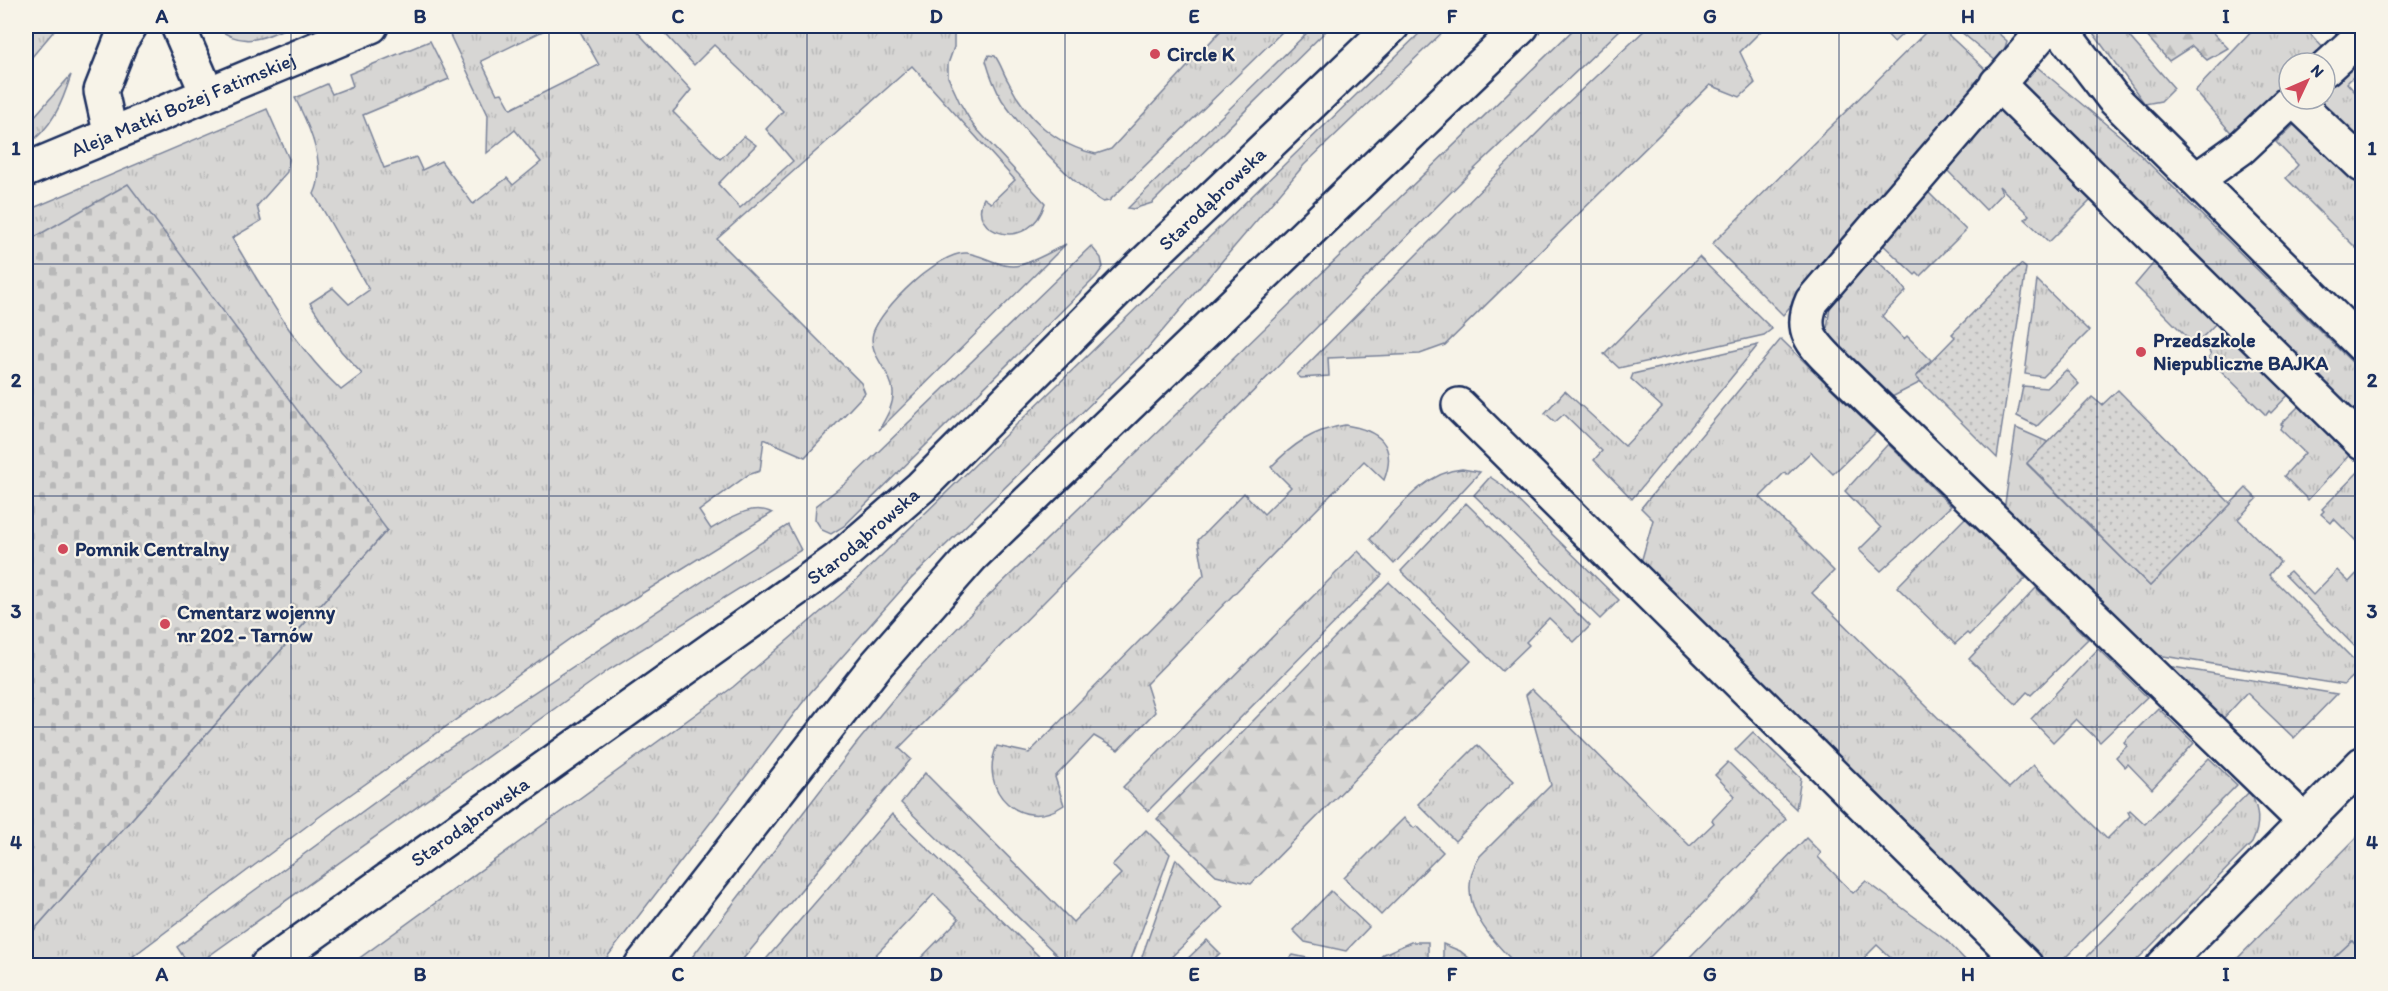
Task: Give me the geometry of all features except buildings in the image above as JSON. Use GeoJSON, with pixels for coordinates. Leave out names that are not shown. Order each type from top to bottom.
{"type":"FeatureCollection","features":[{"type":"Feature","properties":{"kind":"street"},"geometry":{"type":"LineString","coordinates":[[110,132],[100,91],[121,40],[130,26]]}},
{"type":"Feature","properties":{"kind":"street"},"geometry":{"type":"LineString","coordinates":[[178,26],[207,93]]}},
{"type":"Feature","properties":{"kind":"street","name":"Aleja Matki Bożej Fatimskiej"},"geometry":{"type":"LineString","coordinates":[[26,170],[110,132],[371,26]]}},
{"type":"Feature","properties":{"kind":"street","name":"Starodąbrowska"},"geometry":{"type":"LineString","coordinates":[[267,966],[837,560],[921,486],[1129,278],[1392,26]]}},
{"type":"Feature","properties":{"kind":"street"},"geometry":{"type":"LineString","coordinates":[[641,966],[877,664],[972,556],[1522,26]]}},
{"type":"Feature","properties":{"kind":"street"},"geometry":{"type":"LineString","coordinates":[[2305,822],[1839,370],[1815,345],[1807,331],[1805,316],[1812,301],[1997,84],[2040,29],[2113,98],[2362,345]]}},
{"type":"Feature","properties":{"kind":"street"},"geometry":{"type":"LineString","coordinates":[[2337,58],[2362,35]]}},
{"type":"Feature","properties":{"kind":"street"},"geometry":{"type":"LineString","coordinates":[[1997,84],[2362,443]]}},
{"type":"Feature","properties":{"kind":"street"},"geometry":{"type":"LineString","coordinates":[[2196,180],[2234,154],[2280,111]]}},
{"type":"Feature","properties":{"kind":"street"},"geometry":{"type":"LineString","coordinates":[[2306,111],[2362,165]]}},
{"type":"Feature","properties":{"kind":"street"},"geometry":{"type":"LineString","coordinates":[[1459,405],[2026,966]]}},
{"type":"Feature","properties":{"kind":"street"},"geometry":{"type":"LineString","coordinates":[[2163,966],[2362,764]]}},
{"type":"Feature","properties":{"kind":"green space"},"geometry":{"type":"Polygon","coordinates":[[[26,26],[58,26],[26,64],[26,26]]]}},
{"type":"Feature","properties":{"kind":"green space"},"geometry":{"type":"Polygon","coordinates":[[[214,26],[290,26],[251,40],[233,37],[214,26]]]}},
{"type":"Feature","properties":{"kind":"green space"},"geometry":{"type":"Polygon","coordinates":[[[469,26],[553,26],[481,61],[497,94],[502,93],[511,109],[599,65],[577,26],[632,26],[691,90],[673,112],[720,159],[744,136],[756,145],[718,184],[740,208],[793,161],[766,129],[783,111],[714,45],[694,65],[658,26],[954,26],[954,47],[948,64],[948,77],[960,103],[973,125],[1045,203],[1037,219],[1026,229],[1014,233],[1002,233],[991,229],[983,221],[981,210],[984,198],[991,203],[1015,180],[912,66],[717,239],[861,383],[865,393],[805,457],[764,439],[760,471],[748,475],[699,511],[711,529],[741,513],[757,509],[772,513],[578,633],[323,814],[120,966],[26,965],[26,939],[387,530],[26,242],[26,211],[267,109],[289,159],[287,172],[257,206],[261,221],[232,238],[295,337],[309,356],[341,390],[362,374],[341,351],[310,303],[333,288],[349,304],[369,290],[314,194],[318,183],[318,158],[315,145],[295,98],[327,84],[332,94],[353,86],[349,74],[430,41],[449,79],[363,115],[384,168],[416,157],[422,170],[441,161],[473,204],[507,178],[513,185],[541,162],[515,130],[487,153],[488,115],[449,33],[469,26]]]}},
{"type":"Feature","properties":{"kind":"green space"},"geometry":{"type":"Polygon","coordinates":[[[1225,26],[1288,26],[1109,201],[1103,202],[1063,170],[1022,126],[999,95],[986,61],[989,55],[995,56],[1015,94],[1033,118],[1044,128],[1068,144],[1096,154],[1111,149],[1225,26]]]}},
{"type":"Feature","properties":{"kind":"green space"},"geometry":{"type":"Polygon","coordinates":[[[1314,26],[1331,26],[1152,203],[1133,209],[1128,208],[1314,26]]]}},
{"type":"Feature","properties":{"kind":"green space"},"geometry":{"type":"Polygon","coordinates":[[[1427,26],[1449,26],[1304,165],[1147,349],[911,579],[810,693],[601,965],[350,965],[733,687],[845,591],[1427,26]]]}},
{"type":"Feature","properties":{"kind":"green space"},"geometry":{"type":"Polygon","coordinates":[[[1577,26],[1624,26],[1470,173],[899,748],[911,759],[738,965],[686,965],[856,744],[915,673],[982,602],[1577,26]]]}},
{"type":"Feature","properties":{"kind":"green space"},"geometry":{"type":"Polygon","coordinates":[[[1649,26],[1766,26],[1740,52],[1755,83],[1740,97],[1710,85],[1445,345],[1420,354],[1328,358],[1329,376],[1301,378],[1297,375],[1559,111],[1649,26]]]}},
{"type":"Feature","properties":{"kind":"green space"},"geometry":{"type":"Polygon","coordinates":[[[1880,26],[1911,26],[1894,42],[1880,26]]]}},
{"type":"Feature","properties":{"kind":"green space"},"geometry":{"type":"Polygon","coordinates":[[[1954,26],[1990,26],[2007,41],[2004,51],[1996,61],[1954,26]]]}},
{"type":"Feature","properties":{"kind":"green space"},"geometry":{"type":"Polygon","coordinates":[[[2088,26],[2120,26],[2174,88],[2161,101],[2145,104],[2088,26]]]}},
{"type":"Feature","properties":{"kind":"green space"},"geometry":{"type":"Polygon","coordinates":[[[2138,26],[2200,26],[2205,31],[2208,28],[2228,48],[2207,60],[2192,46],[2169,61],[2138,26]]]}},
{"type":"Feature","properties":{"kind":"green space"},"geometry":{"type":"Polygon","coordinates":[[[2257,26],[2303,26],[2325,50],[2277,51],[2277,95],[2234,136],[2195,91],[2257,26]]]}},
{"type":"Feature","properties":{"kind":"green space"},"geometry":{"type":"Polygon","coordinates":[[[1931,27],[1940,27],[1987,71],[1783,315],[1712,244],[1931,27]]]}},
{"type":"Feature","properties":{"kind":"green space"},"geometry":{"type":"Polygon","coordinates":[[[2362,52],[2362,72],[2360,70],[2347,83],[2362,100],[2362,148],[2326,111],[2337,111],[2337,76],[2362,52]]]}},
{"type":"Feature","properties":{"kind":"green space"},"geometry":{"type":"Polygon","coordinates":[[[2036,66],[2125,140],[2362,372],[2362,423],[2019,84],[2029,69],[2036,66]]]}},
{"type":"Feature","properties":{"kind":"green space"},"geometry":{"type":"Polygon","coordinates":[[[71,75],[55,115],[43,131],[26,146],[26,126],[71,75]]]}},
{"type":"Feature","properties":{"kind":"green space"},"geometry":{"type":"Polygon","coordinates":[[[2006,109],[2094,197],[2049,242],[2025,219],[2029,215],[1999,186],[2002,193],[1986,210],[1942,165],[1985,112],[2006,109]]]}},
{"type":"Feature","properties":{"kind":"green space"},"geometry":{"type":"Polygon","coordinates":[[[2297,122],[2362,185],[2362,254],[2286,178],[2298,165],[2276,142],[2297,122]]]}},
{"type":"Feature","properties":{"kind":"green space","name":"Cmentarz wojenny nr 202 - Tarnów"},"geometry":{"type":"Polygon","coordinates":[[[128,184],[387,530],[26,939],[26,242],[128,184]]]}},
{"type":"Feature","properties":{"kind":"green space"},"geometry":{"type":"Polygon","coordinates":[[[1923,187],[1966,230],[1920,276],[1917,273],[1915,275],[1879,241],[1923,187]]]}},
{"type":"Feature","properties":{"kind":"green space"},"geometry":{"type":"Polygon","coordinates":[[[1066,244],[879,430],[891,407],[893,392],[889,377],[873,348],[873,333],[887,310],[912,283],[942,261],[955,255],[967,253],[1007,266],[1014,266],[1032,261],[1066,244]]]}},
{"type":"Feature","properties":{"kind":"green space"},"geometry":{"type":"Polygon","coordinates":[[[1091,246],[1101,258],[1103,267],[1096,277],[844,526],[831,534],[822,530],[815,519],[816,506],[846,483],[1091,246]]]}},
{"type":"Feature","properties":{"kind":"green space"},"geometry":{"type":"Polygon","coordinates":[[[1868,253],[1896,278],[1906,291],[1882,316],[1904,339],[1907,336],[1931,360],[1916,376],[1921,382],[1890,398],[1826,337],[1831,298],[1868,253]]]}},
{"type":"Feature","properties":{"kind":"green space"},"geometry":{"type":"Polygon","coordinates":[[[1699,257],[1772,329],[1764,335],[1619,368],[1604,354],[1699,257]]]}},
{"type":"Feature","properties":{"kind":"green space"},"geometry":{"type":"Polygon","coordinates":[[[2157,259],[2219,320],[2198,342],[2196,340],[2193,343],[2135,285],[2157,259]]]}},
{"type":"Feature","properties":{"kind":"green space"},"geometry":{"type":"Polygon","coordinates":[[[2021,264],[2026,268],[1997,458],[1916,377],[1955,337],[1952,334],[2021,264]]]}},
{"type":"Feature","properties":{"kind":"green space"},"geometry":{"type":"Polygon","coordinates":[[[2037,280],[2089,331],[2043,377],[2025,374],[2037,280]]]}},
{"type":"Feature","properties":{"kind":"green space"},"geometry":{"type":"Polygon","coordinates":[[[2230,330],[2292,391],[2271,413],[2269,411],[2266,415],[2208,358],[2211,354],[2209,351],[2230,330]]]}},
{"type":"Feature","properties":{"kind":"green space"},"geometry":{"type":"Polygon","coordinates":[[[1781,339],[1876,432],[1833,474],[1811,452],[1787,475],[1784,473],[1760,497],[1834,571],[1812,593],[2009,788],[2033,765],[2107,839],[2130,816],[2128,812],[2130,810],[2145,824],[2209,758],[2237,785],[2058,965],[2047,965],[1640,566],[1653,520],[1641,508],[1781,339]]]}},
{"type":"Feature","properties":{"kind":"green space"},"geometry":{"type":"Polygon","coordinates":[[[1758,345],[1632,499],[1594,460],[1602,451],[1564,414],[1555,422],[1545,413],[1565,391],[1625,446],[1662,407],[1631,379],[1633,374],[1758,345]]]}},
{"type":"Feature","properties":{"kind":"green space"},"geometry":{"type":"Polygon","coordinates":[[[2066,370],[2079,384],[2037,426],[2017,416],[2023,386],[2047,388],[2066,370]]]}},
{"type":"Feature","properties":{"kind":"green space"},"geometry":{"type":"Polygon","coordinates":[[[2118,390],[2231,504],[2150,586],[2027,463],[2092,397],[2102,405],[2118,390]]]}},
{"type":"Feature","properties":{"kind":"green space"},"geometry":{"type":"Polygon","coordinates":[[[2303,402],[2353,451],[2308,500],[2284,476],[2305,453],[2280,429],[2283,425],[2281,424],[2303,402]]]}},
{"type":"Feature","properties":{"kind":"green space"},"geometry":{"type":"Polygon","coordinates":[[[1345,425],[1376,435],[1387,448],[1388,468],[1384,480],[1364,461],[1146,684],[1155,712],[1118,750],[1094,736],[1055,777],[1064,805],[1048,813],[1033,814],[1019,811],[1007,803],[998,792],[993,778],[992,763],[997,746],[1029,753],[1204,575],[1198,540],[1244,493],[1264,514],[1291,487],[1271,467],[1287,451],[1304,439],[1323,430],[1345,425]]]}},
{"type":"Feature","properties":{"kind":"green space"},"geometry":{"type":"Polygon","coordinates":[[[2016,428],[2048,442],[2027,464],[2150,586],[2246,488],[2257,499],[2238,519],[2280,562],[2269,575],[2362,668],[2344,685],[2151,654],[2004,510],[2016,428]]]}},
{"type":"Feature","properties":{"kind":"green space"},"geometry":{"type":"Polygon","coordinates":[[[1888,444],[1951,506],[1881,571],[1859,550],[1881,528],[1845,491],[1888,444]]]}},
{"type":"Feature","properties":{"kind":"green space"},"geometry":{"type":"Polygon","coordinates":[[[2362,468],[2362,535],[2356,541],[2334,519],[2331,523],[2321,514],[2324,511],[2322,509],[2362,468]]]}},
{"type":"Feature","properties":{"kind":"green space"},"geometry":{"type":"Polygon","coordinates":[[[1462,469],[1480,472],[1394,564],[1370,539],[1423,485],[1435,477],[1462,469]]]}},
{"type":"Feature","properties":{"kind":"green space"},"geometry":{"type":"Polygon","coordinates":[[[1490,477],[1502,485],[1619,600],[1600,619],[1474,495],[1490,477]]]}},
{"type":"Feature","properties":{"kind":"green space"},"geometry":{"type":"Polygon","coordinates":[[[1466,503],[1590,626],[1574,642],[1549,618],[1526,642],[1529,645],[1502,671],[1401,571],[1466,503]]]}},
{"type":"Feature","properties":{"kind":"green space"},"geometry":{"type":"Polygon","coordinates":[[[1965,518],[2026,578],[1969,635],[1967,633],[1955,644],[1897,587],[1965,518]]]}},
{"type":"Feature","properties":{"kind":"green space"},"geometry":{"type":"Polygon","coordinates":[[[788,525],[801,550],[610,669],[196,965],[189,965],[177,947],[445,751],[788,525]]]}},
{"type":"Feature","properties":{"kind":"green space"},"geometry":{"type":"Polygon","coordinates":[[[1358,551],[1382,575],[1148,811],[1123,787],[1358,551]]]}},
{"type":"Feature","properties":{"kind":"green space"},"geometry":{"type":"Polygon","coordinates":[[[2362,568],[2362,654],[2285,575],[2290,571],[2313,595],[2337,570],[2349,582],[2362,568]]]}},
{"type":"Feature","properties":{"kind":"green space"},"geometry":{"type":"Polygon","coordinates":[[[1389,582],[1471,661],[1251,884],[1216,875],[1157,819],[1389,582]]]}},
{"type":"Feature","properties":{"kind":"green space"},"geometry":{"type":"Polygon","coordinates":[[[2036,588],[2088,639],[2031,695],[2027,692],[2016,704],[1969,659],[2036,588]]]}},
{"type":"Feature","properties":{"kind":"green space"},"geometry":{"type":"Polygon","coordinates":[[[2098,649],[2147,697],[2100,742],[2076,719],[2053,742],[2031,719],[2098,649]]]}},
{"type":"Feature","properties":{"kind":"green space"},"geometry":{"type":"Polygon","coordinates":[[[2161,665],[2337,694],[2294,738],[2247,693],[2220,722],[2161,665]]]}},
{"type":"Feature","properties":{"kind":"green space"},"geometry":{"type":"Polygon","coordinates":[[[1532,689],[1690,846],[1714,823],[1712,820],[1735,796],[1715,775],[1728,762],[1786,819],[1642,965],[1517,965],[1495,942],[1477,916],[1470,887],[1472,872],[1480,856],[1551,785],[1526,695],[1532,689]]]}},
{"type":"Feature","properties":{"kind":"green space"},"geometry":{"type":"Polygon","coordinates":[[[2158,708],[2194,743],[2152,789],[2128,764],[2125,767],[2116,757],[2127,746],[2124,742],[2158,708]]]}},
{"type":"Feature","properties":{"kind":"green space"},"geometry":{"type":"Polygon","coordinates":[[[1753,732],[1801,778],[1796,809],[1735,750],[1753,732]]]}},
{"type":"Feature","properties":{"kind":"green space"},"geometry":{"type":"Polygon","coordinates":[[[1477,745],[1514,781],[1455,841],[1418,804],[1477,745]]]}},
{"type":"Feature","properties":{"kind":"green space"},"geometry":{"type":"Polygon","coordinates":[[[925,773],[1073,922],[1121,874],[1112,865],[1146,830],[1170,854],[1129,965],[1067,965],[901,803],[925,773]]]}},
{"type":"Feature","properties":{"kind":"green space"},"geometry":{"type":"Polygon","coordinates":[[[2250,791],[2258,817],[2257,830],[2252,843],[2145,952],[2131,965],[2078,966],[2250,791]]]}},
{"type":"Feature","properties":{"kind":"green space"},"geometry":{"type":"Polygon","coordinates":[[[892,814],[1048,965],[914,965],[959,919],[934,894],[866,965],[761,965],[892,814]]]}},
{"type":"Feature","properties":{"kind":"green space"},"geometry":{"type":"Polygon","coordinates":[[[1404,818],[1414,828],[1417,826],[1443,852],[1381,915],[1344,878],[1404,818]]]}},
{"type":"Feature","properties":{"kind":"green space"},"geometry":{"type":"Polygon","coordinates":[[[2362,832],[2362,952],[2352,941],[2326,965],[2230,966],[2362,832]]]}},
{"type":"Feature","properties":{"kind":"green space"},"geometry":{"type":"Polygon","coordinates":[[[1806,838],[1821,853],[1818,857],[1853,893],[1866,881],[1947,941],[1970,965],[1898,965],[1877,945],[1857,965],[1682,965],[1806,838]]]}},
{"type":"Feature","properties":{"kind":"green space"},"geometry":{"type":"Polygon","coordinates":[[[1176,859],[1223,907],[1163,965],[1139,965],[1176,859]]]}},
{"type":"Feature","properties":{"kind":"green space"},"geometry":{"type":"Polygon","coordinates":[[[1331,891],[1369,927],[1346,951],[1305,942],[1293,930],[1331,891]]]}},
{"type":"Feature","properties":{"kind":"green space"},"geometry":{"type":"Polygon","coordinates":[[[1207,940],[1220,953],[1208,965],[1181,965],[1207,940]]]}},
{"type":"Feature","properties":{"kind":"green space"},"geometry":{"type":"Polygon","coordinates":[[[2352,941],[2362,952],[2362,965],[2326,965],[2352,941]]]}},
{"type":"Feature","properties":{"kind":"green space"},"geometry":{"type":"Polygon","coordinates":[[[1411,942],[1428,942],[1428,965],[1372,965],[1384,954],[1411,942]]]}},
{"type":"Feature","properties":{"kind":"green space"},"geometry":{"type":"Polygon","coordinates":[[[1443,944],[1460,951],[1478,965],[1443,965],[1443,944]]]}},
{"type":"Feature","properties":{"kind":"green space"},"geometry":{"type":"Polygon","coordinates":[[[1293,955],[1340,965],[1283,965],[1293,955]]]}},
{"type":"Feature","properties":{"kind":"place","name":"Circle K"},"geometry":{"type":"Point","coordinates":[1155,54]}},
{"type":"Feature","properties":{"kind":"place","name":"Przedszkole Niepubliczne BAJKA"},"geometry":{"type":"Point","coordinates":[2141,352]}},
{"type":"Feature","properties":{"kind":"place","name":"Pomnik Centralny"},"geometry":{"type":"Point","coordinates":[63,549]}},
{"type":"Feature","properties":{"kind":"place","name":"Cmentarz wojenny nr 202 - Tarnów"},"geometry":{"type":"Point","coordinates":[165,624]}}]}
